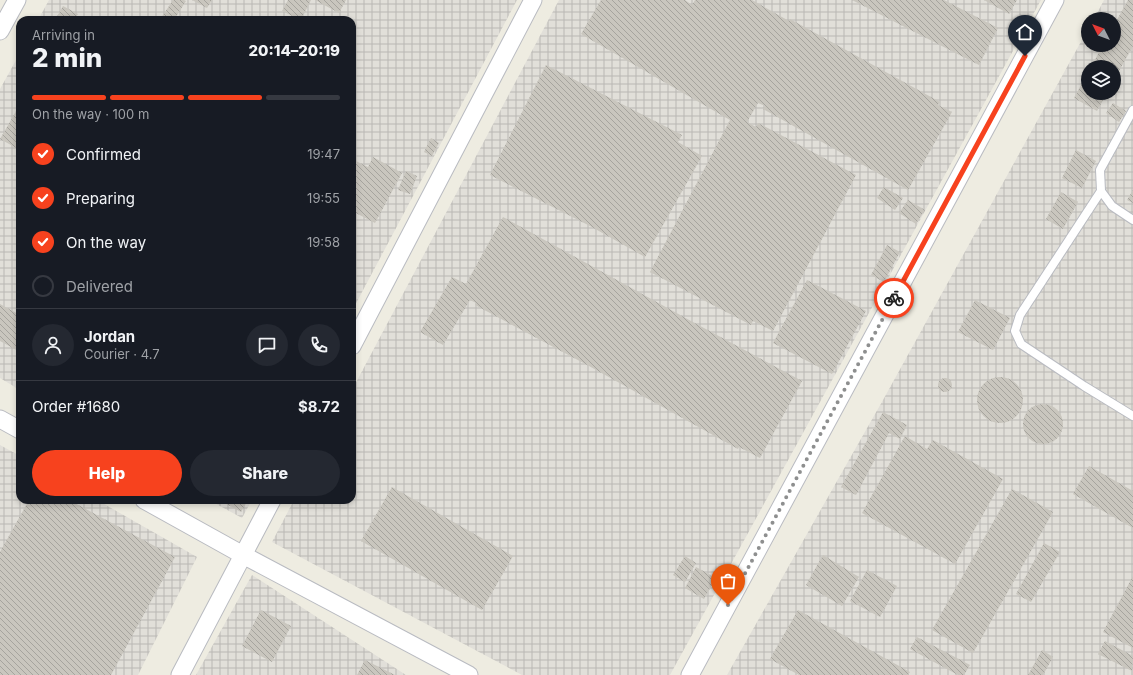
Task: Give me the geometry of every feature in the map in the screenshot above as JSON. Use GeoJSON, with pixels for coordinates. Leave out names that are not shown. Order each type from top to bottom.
{"type":"FeatureCollection","features":[{"type":"Feature","properties":{"kind":"street"},"geometry":{"type":"LineString","coordinates":[[0,31],[17,0]]}},
{"type":"Feature","properties":{"kind":"street"},"geometry":{"type":"LineString","coordinates":[[356,338],[533,0]]}},
{"type":"Feature","properties":{"kind":"street"},"geometry":{"type":"LineString","coordinates":[[690,675],[1055,0]]}},
{"type":"Feature","properties":{"kind":"street"},"geometry":{"type":"LineString","coordinates":[[0,419],[16,428]]}},
{"type":"Feature","properties":{"kind":"street"},"geometry":{"type":"LineString","coordinates":[[151,504],[243,555],[469,675]]}},
{"type":"Feature","properties":{"kind":"street"},"geometry":{"type":"LineString","coordinates":[[180,675],[270,504]]}},
{"type":"Feature","properties":{"kind":"lane"},"geometry":{"type":"LineString","coordinates":[[1133,110],[1100,170],[1101,191],[1112,206],[1133,220]]}},
{"type":"Feature","properties":{"kind":"lane"},"geometry":{"type":"LineString","coordinates":[[1101,191],[1020,315],[1015,331],[1021,344],[1084,386],[1133,416]]}},
{"type":"Feature","properties":{"kind":"shaded area"},"geometry":{"type":"Polygon","coordinates":[[[49,0],[517,0],[356,303],[356,16],[40,16],[49,0]]]}},
{"type":"Feature","properties":{"kind":"shaded area"},"geometry":{"type":"Polygon","coordinates":[[[559,0],[1041,0],[670,675],[522,675],[272,542],[292,504],[356,504],[356,382],[559,0]]]}},
{"type":"Feature","properties":{"kind":"shaded area"},"geometry":{"type":"Polygon","coordinates":[[[1104,0],[1133,0],[1133,675],[727,675],[883,400],[1081,42],[1081,52],[1121,52],[1121,12],[1098,12],[1104,0]]]}},
{"type":"Feature","properties":{"kind":"shaded area"},"geometry":{"type":"Polygon","coordinates":[[[16,60],[16,388],[0,378],[0,89],[16,60]]]}},
{"type":"Feature","properties":{"kind":"shaded area"},"geometry":{"type":"Polygon","coordinates":[[[0,445],[16,454],[16,504],[104,504],[197,557],[138,675],[0,675],[0,445]]]}},
{"type":"Feature","properties":{"kind":"shaded area"},"geometry":{"type":"Polygon","coordinates":[[[216,504],[250,504],[242,518],[216,504]]]}},
{"type":"Feature","properties":{"kind":"shaded area"},"geometry":{"type":"Polygon","coordinates":[[[252,575],[406,675],[196,675],[252,575]]]}},
{"type":"Feature","properties":{"kind":"building"},"geometry":{"type":"Polygon","coordinates":[[[173,0],[186,1],[177,16],[162,16],[173,0]]]}},
{"type":"Feature","properties":{"kind":"building"},"geometry":{"type":"Polygon","coordinates":[[[192,0],[212,0],[207,8],[192,0]]]}},
{"type":"Feature","properties":{"kind":"building"},"geometry":{"type":"Polygon","coordinates":[[[288,0],[311,0],[303,16],[293,16],[282,11],[288,0]]]}},
{"type":"Feature","properties":{"kind":"building"},"geometry":{"type":"Polygon","coordinates":[[[315,0],[346,0],[339,13],[315,0]]]}},
{"type":"Feature","properties":{"kind":"building"},"geometry":{"type":"Polygon","coordinates":[[[601,0],[685,0],[692,5],[695,0],[752,0],[789,21],[790,19],[940,102],[938,105],[952,112],[908,190],[763,109],[765,106],[758,103],[747,122],[756,127],[758,123],[856,175],[773,331],[753,321],[751,325],[650,272],[730,120],[581,34],[601,0]]]}},
{"type":"Feature","properties":{"kind":"building"},"geometry":{"type":"Polygon","coordinates":[[[852,0],[944,0],[998,28],[979,65],[852,0]]]}},
{"type":"Feature","properties":{"kind":"building"},"geometry":{"type":"Polygon","coordinates":[[[984,0],[1017,0],[1009,14],[984,0]]]}},
{"type":"Feature","properties":{"kind":"building"},"geometry":{"type":"Polygon","coordinates":[[[1128,0],[1133,0],[1133,46],[1121,67],[1121,60],[1095,60],[1099,52],[1121,52],[1121,12],[1128,0]]]}},
{"type":"Feature","properties":{"kind":"building"},"geometry":{"type":"Polygon","coordinates":[[[63,6],[78,14],[77,16],[57,16],[63,6]]]}},
{"type":"Feature","properties":{"kind":"building"},"geometry":{"type":"Polygon","coordinates":[[[546,65],[682,135],[678,142],[702,156],[645,257],[590,226],[490,175],[546,65]]]}},
{"type":"Feature","properties":{"kind":"building"},"geometry":{"type":"Polygon","coordinates":[[[1081,85],[1081,100],[1103,100],[1097,111],[1074,98],[1081,85]]]}},
{"type":"Feature","properties":{"kind":"building"},"geometry":{"type":"Polygon","coordinates":[[[1113,103],[1126,111],[1119,122],[1106,113],[1113,103]]]}},
{"type":"Feature","properties":{"kind":"building"},"geometry":{"type":"Polygon","coordinates":[[[16,111],[16,148],[0,139],[16,111]]]}},
{"type":"Feature","properties":{"kind":"building"},"geometry":{"type":"Polygon","coordinates":[[[431,138],[439,143],[432,156],[424,152],[431,138]]]}},
{"type":"Feature","properties":{"kind":"building"},"geometry":{"type":"Polygon","coordinates":[[[1076,150],[1096,161],[1082,188],[1062,178],[1076,150]]]}},
{"type":"Feature","properties":{"kind":"building"},"geometry":{"type":"Polygon","coordinates":[[[373,157],[402,173],[375,223],[356,213],[356,161],[368,167],[373,157]]]}},
{"type":"Feature","properties":{"kind":"building"},"geometry":{"type":"Polygon","coordinates":[[[406,171],[417,176],[410,194],[398,190],[406,171]]]}},
{"type":"Feature","properties":{"kind":"building"},"geometry":{"type":"Polygon","coordinates":[[[884,187],[903,198],[895,210],[877,198],[884,187]]]}},
{"type":"Feature","properties":{"kind":"building"},"geometry":{"type":"Polygon","coordinates":[[[1133,190],[1133,203],[1127,200],[1133,190]]]}},
{"type":"Feature","properties":{"kind":"building"},"geometry":{"type":"Polygon","coordinates":[[[1061,192],[1078,202],[1063,229],[1046,219],[1061,192]]]}},
{"type":"Feature","properties":{"kind":"building"},"geometry":{"type":"Polygon","coordinates":[[[908,200],[925,210],[916,224],[899,213],[908,200]]]}},
{"type":"Feature","properties":{"kind":"building"},"geometry":{"type":"Polygon","coordinates":[[[503,217],[802,381],[760,458],[739,447],[738,449],[589,366],[475,305],[476,303],[470,300],[443,345],[420,332],[452,277],[466,284],[503,217]]]}},
{"type":"Feature","properties":{"kind":"building"},"geometry":{"type":"Polygon","coordinates":[[[887,245],[900,252],[884,282],[871,275],[887,245]]]}},
{"type":"Feature","properties":{"kind":"building"},"geometry":{"type":"Polygon","coordinates":[[[807,280],[866,311],[832,374],[773,343],[807,280]]]}},
{"type":"Feature","properties":{"kind":"building"},"geometry":{"type":"Polygon","coordinates":[[[975,300],[1010,318],[993,350],[958,332],[975,300]]]}},
{"type":"Feature","properties":{"kind":"building"},"geometry":{"type":"Polygon","coordinates":[[[0,304],[16,313],[16,350],[0,341],[0,304]]]}},
{"type":"Feature","properties":{"kind":"building"},"geometry":{"type":"Polygon","coordinates":[[[995,377],[1005,377],[1017,383],[1022,391],[1022,409],[1017,417],[1009,422],[995,423],[987,420],[980,413],[977,405],[977,395],[980,387],[987,380],[995,377]]]}},
{"type":"Feature","properties":{"kind":"building"},"geometry":{"type":"Polygon","coordinates":[[[945,378],[950,380],[952,385],[950,390],[945,392],[940,390],[938,385],[940,380],[945,378]]]}},
{"type":"Feature","properties":{"kind":"building"},"geometry":{"type":"Polygon","coordinates":[[[1043,404],[1054,407],[1060,413],[1063,424],[1060,435],[1054,441],[1043,444],[1032,441],[1026,435],[1023,424],[1026,413],[1032,407],[1043,404]]]}},
{"type":"Feature","properties":{"kind":"building"},"geometry":{"type":"Polygon","coordinates":[[[883,412],[907,425],[900,439],[889,433],[856,495],[841,487],[883,412]]]}},
{"type":"Feature","properties":{"kind":"building"},"geometry":{"type":"Polygon","coordinates":[[[905,436],[927,449],[933,440],[1003,479],[955,564],[862,513],[905,436]]]}},
{"type":"Feature","properties":{"kind":"building"},"geometry":{"type":"Polygon","coordinates":[[[1089,466],[1133,491],[1133,528],[1073,494],[1089,466]]]}},
{"type":"Feature","properties":{"kind":"building"},"geometry":{"type":"Polygon","coordinates":[[[392,487],[513,556],[482,610],[361,541],[392,487]]]}},
{"type":"Feature","properties":{"kind":"building"},"geometry":{"type":"Polygon","coordinates":[[[1012,489],[1053,512],[973,653],[932,630],[1012,489]]]}},
{"type":"Feature","properties":{"kind":"building"},"geometry":{"type":"Polygon","coordinates":[[[27,504],[76,504],[175,557],[111,675],[0,675],[0,552],[27,504]]]}},
{"type":"Feature","properties":{"kind":"building"},"geometry":{"type":"Polygon","coordinates":[[[226,504],[246,504],[241,512],[226,504]]]}},
{"type":"Feature","properties":{"kind":"building"},"geometry":{"type":"Polygon","coordinates":[[[1044,543],[1060,552],[1031,602],[1016,594],[1044,543]]]}},
{"type":"Feature","properties":{"kind":"building"},"geometry":{"type":"Polygon","coordinates":[[[823,555],[859,577],[842,606],[806,585],[823,555]]]}},
{"type":"Feature","properties":{"kind":"building"},"geometry":{"type":"Polygon","coordinates":[[[685,556],[696,563],[685,582],[673,575],[685,556]]]}},
{"type":"Feature","properties":{"kind":"building"},"geometry":{"type":"Polygon","coordinates":[[[696,567],[716,578],[704,599],[685,588],[696,567]]]}},
{"type":"Feature","properties":{"kind":"building"},"geometry":{"type":"Polygon","coordinates":[[[867,570],[897,586],[880,617],[850,601],[867,570]]]}},
{"type":"Feature","properties":{"kind":"building"},"geometry":{"type":"Polygon","coordinates":[[[1133,576],[1133,648],[1103,632],[1133,576]]]}},
{"type":"Feature","properties":{"kind":"building"},"geometry":{"type":"Polygon","coordinates":[[[261,610],[291,626],[272,662],[242,646],[261,610]]]}},
{"type":"Feature","properties":{"kind":"building"},"geometry":{"type":"Polygon","coordinates":[[[798,610],[910,672],[908,675],[799,675],[770,659],[798,610]]]}},
{"type":"Feature","properties":{"kind":"building"},"geometry":{"type":"Polygon","coordinates":[[[917,637],[970,665],[964,675],[958,675],[910,649],[917,637]]]}},
{"type":"Feature","properties":{"kind":"building"},"geometry":{"type":"Polygon","coordinates":[[[1105,641],[1133,656],[1132,671],[1098,654],[1105,641]]]}},
{"type":"Feature","properties":{"kind":"building"},"geometry":{"type":"Polygon","coordinates":[[[1042,650],[1053,657],[1043,675],[1028,675],[1042,650]]]}},
{"type":"Feature","properties":{"kind":"building"},"geometry":{"type":"Polygon","coordinates":[[[365,660],[395,675],[357,675],[365,660]]]}},
{"type":"Feature","properties":{"kind":"way so far"},"geometry":{"type":"LineString","coordinates":[[728,605],[894,298]]}},
{"type":"Feature","properties":{"kind":"route"},"geometry":{"type":"LineString","coordinates":[[894,298],[1025,56]]}}]}
